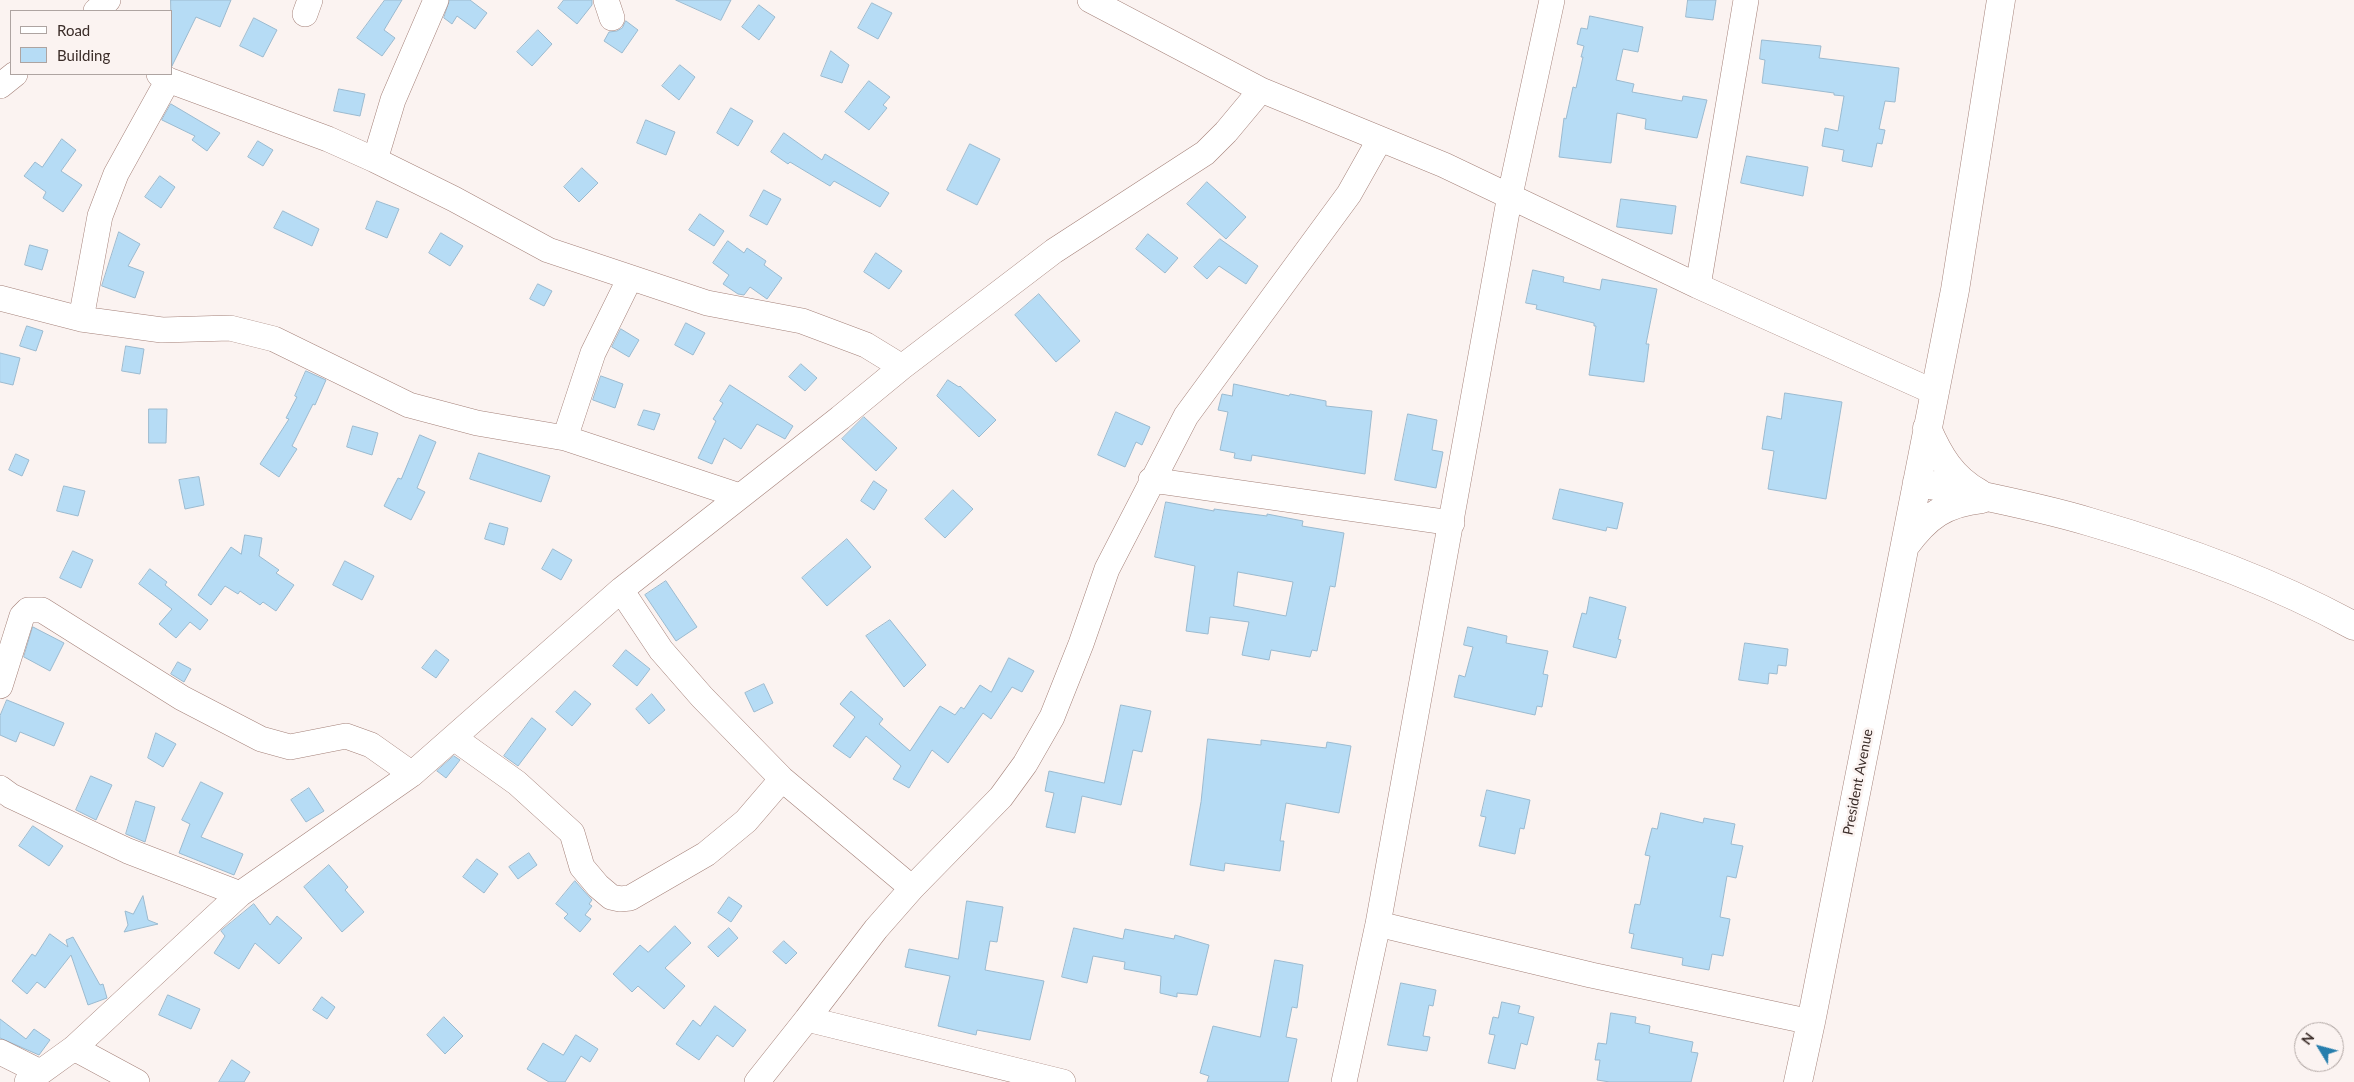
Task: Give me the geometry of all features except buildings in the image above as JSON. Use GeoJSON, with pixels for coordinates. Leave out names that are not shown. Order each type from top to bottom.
{"type":"FeatureCollection","features":[{"type":"Feature","properties":{"kind":"main road","name":"President Avenue"},"geometry":{"type":"LineString","coordinates":[[1798,1082],[1955,290],[2001,0]]}},
{"type":"Feature","properties":{"kind":"main road"},"geometry":{"type":"LineString","coordinates":[[1927,428],[1936,450],[1950,470],[1968,486],[1989,498]]}},
{"type":"Feature","properties":{"kind":"main road"},"geometry":{"type":"LineString","coordinates":[[1917,482],[2089,522],[2159,544],[2257,580],[2354,626]]}},
{"type":"Feature","properties":{"kind":"main road"},"geometry":{"type":"LineString","coordinates":[[1904,546],[1919,526],[1940,510],[1963,501],[1989,498]]}},
{"type":"Feature","properties":{"kind":"street"},"geometry":{"type":"LineString","coordinates":[[97,10],[108,0]]}},
{"type":"Feature","properties":{"kind":"street"},"geometry":{"type":"LineString","coordinates":[[375,160],[393,100],[436,0]]}},
{"type":"Feature","properties":{"kind":"street"},"geometry":{"type":"LineString","coordinates":[[1090,0],[1261,90],[1510,195],[1698,286],[1934,392]]}},
{"type":"Feature","properties":{"kind":"street"},"geometry":{"type":"LineString","coordinates":[[1344,1082],[1378,924],[1510,195],[1552,0]]}},
{"type":"Feature","properties":{"kind":"street"},"geometry":{"type":"LineString","coordinates":[[1698,286],[1746,0]]}},
{"type":"Feature","properties":{"kind":"street"},"geometry":{"type":"LineString","coordinates":[[0,86],[15,75]]}},
{"type":"Feature","properties":{"kind":"street"},"geometry":{"type":"LineString","coordinates":[[80,319],[100,216],[116,174],[163,77],[328,139],[375,160],[462,203],[548,250],[707,303],[802,321],[866,345],[902,367]]}},
{"type":"Feature","properties":{"kind":"street"},"geometry":{"type":"LineString","coordinates":[[0,1052],[33,1077],[74,1048],[240,894],[412,774],[621,590],[902,367],[1054,251],[1205,153],[1226,132],[1261,90]]}},
{"type":"Feature","properties":{"kind":"street"},"geometry":{"type":"LineString","coordinates":[[757,1082],[876,929],[912,888],[1001,797],[1025,764],[1052,717],[1082,644],[1107,569],[1151,480],[1186,416],[1348,194],[1380,139]]}},
{"type":"Feature","properties":{"kind":"street"},"geometry":{"type":"LineString","coordinates":[[565,438],[593,353],[630,278]]}},
{"type":"Feature","properties":{"kind":"street"},"geometry":{"type":"LineString","coordinates":[[0,298],[80,319],[162,330],[230,328],[274,339],[409,405],[477,423],[565,438],[740,496]]}},
{"type":"Feature","properties":{"kind":"street"},"geometry":{"type":"LineString","coordinates":[[1151,480],[1452,523]]}},
{"type":"Feature","properties":{"kind":"street"},"geometry":{"type":"LineString","coordinates":[[621,590],[661,650],[702,697],[782,779],[912,888]]}},
{"type":"Feature","properties":{"kind":"street"},"geometry":{"type":"LineString","coordinates":[[0,686],[22,616],[28,610],[42,610],[182,698],[261,739],[290,747],[346,736],[372,745],[412,774]]}},
{"type":"Feature","properties":{"kind":"street"},"geometry":{"type":"LineString","coordinates":[[454,738],[517,783],[572,833],[582,867],[598,886],[611,897],[620,899],[630,898],[706,854],[746,821],[782,779]]}},
{"type":"Feature","properties":{"kind":"street"},"geometry":{"type":"LineString","coordinates":[[0,788],[10,796],[128,850],[240,894]]}},
{"type":"Feature","properties":{"kind":"street"},"geometry":{"type":"LineString","coordinates":[[1378,924],[1591,975],[1811,1022]]}},
{"type":"Feature","properties":{"kind":"street"},"geometry":{"type":"LineString","coordinates":[[807,1019],[1063,1082]]}},
{"type":"Feature","properties":{"kind":"street"},"geometry":{"type":"LineString","coordinates":[[74,1048],[136,1082]]}}]}
